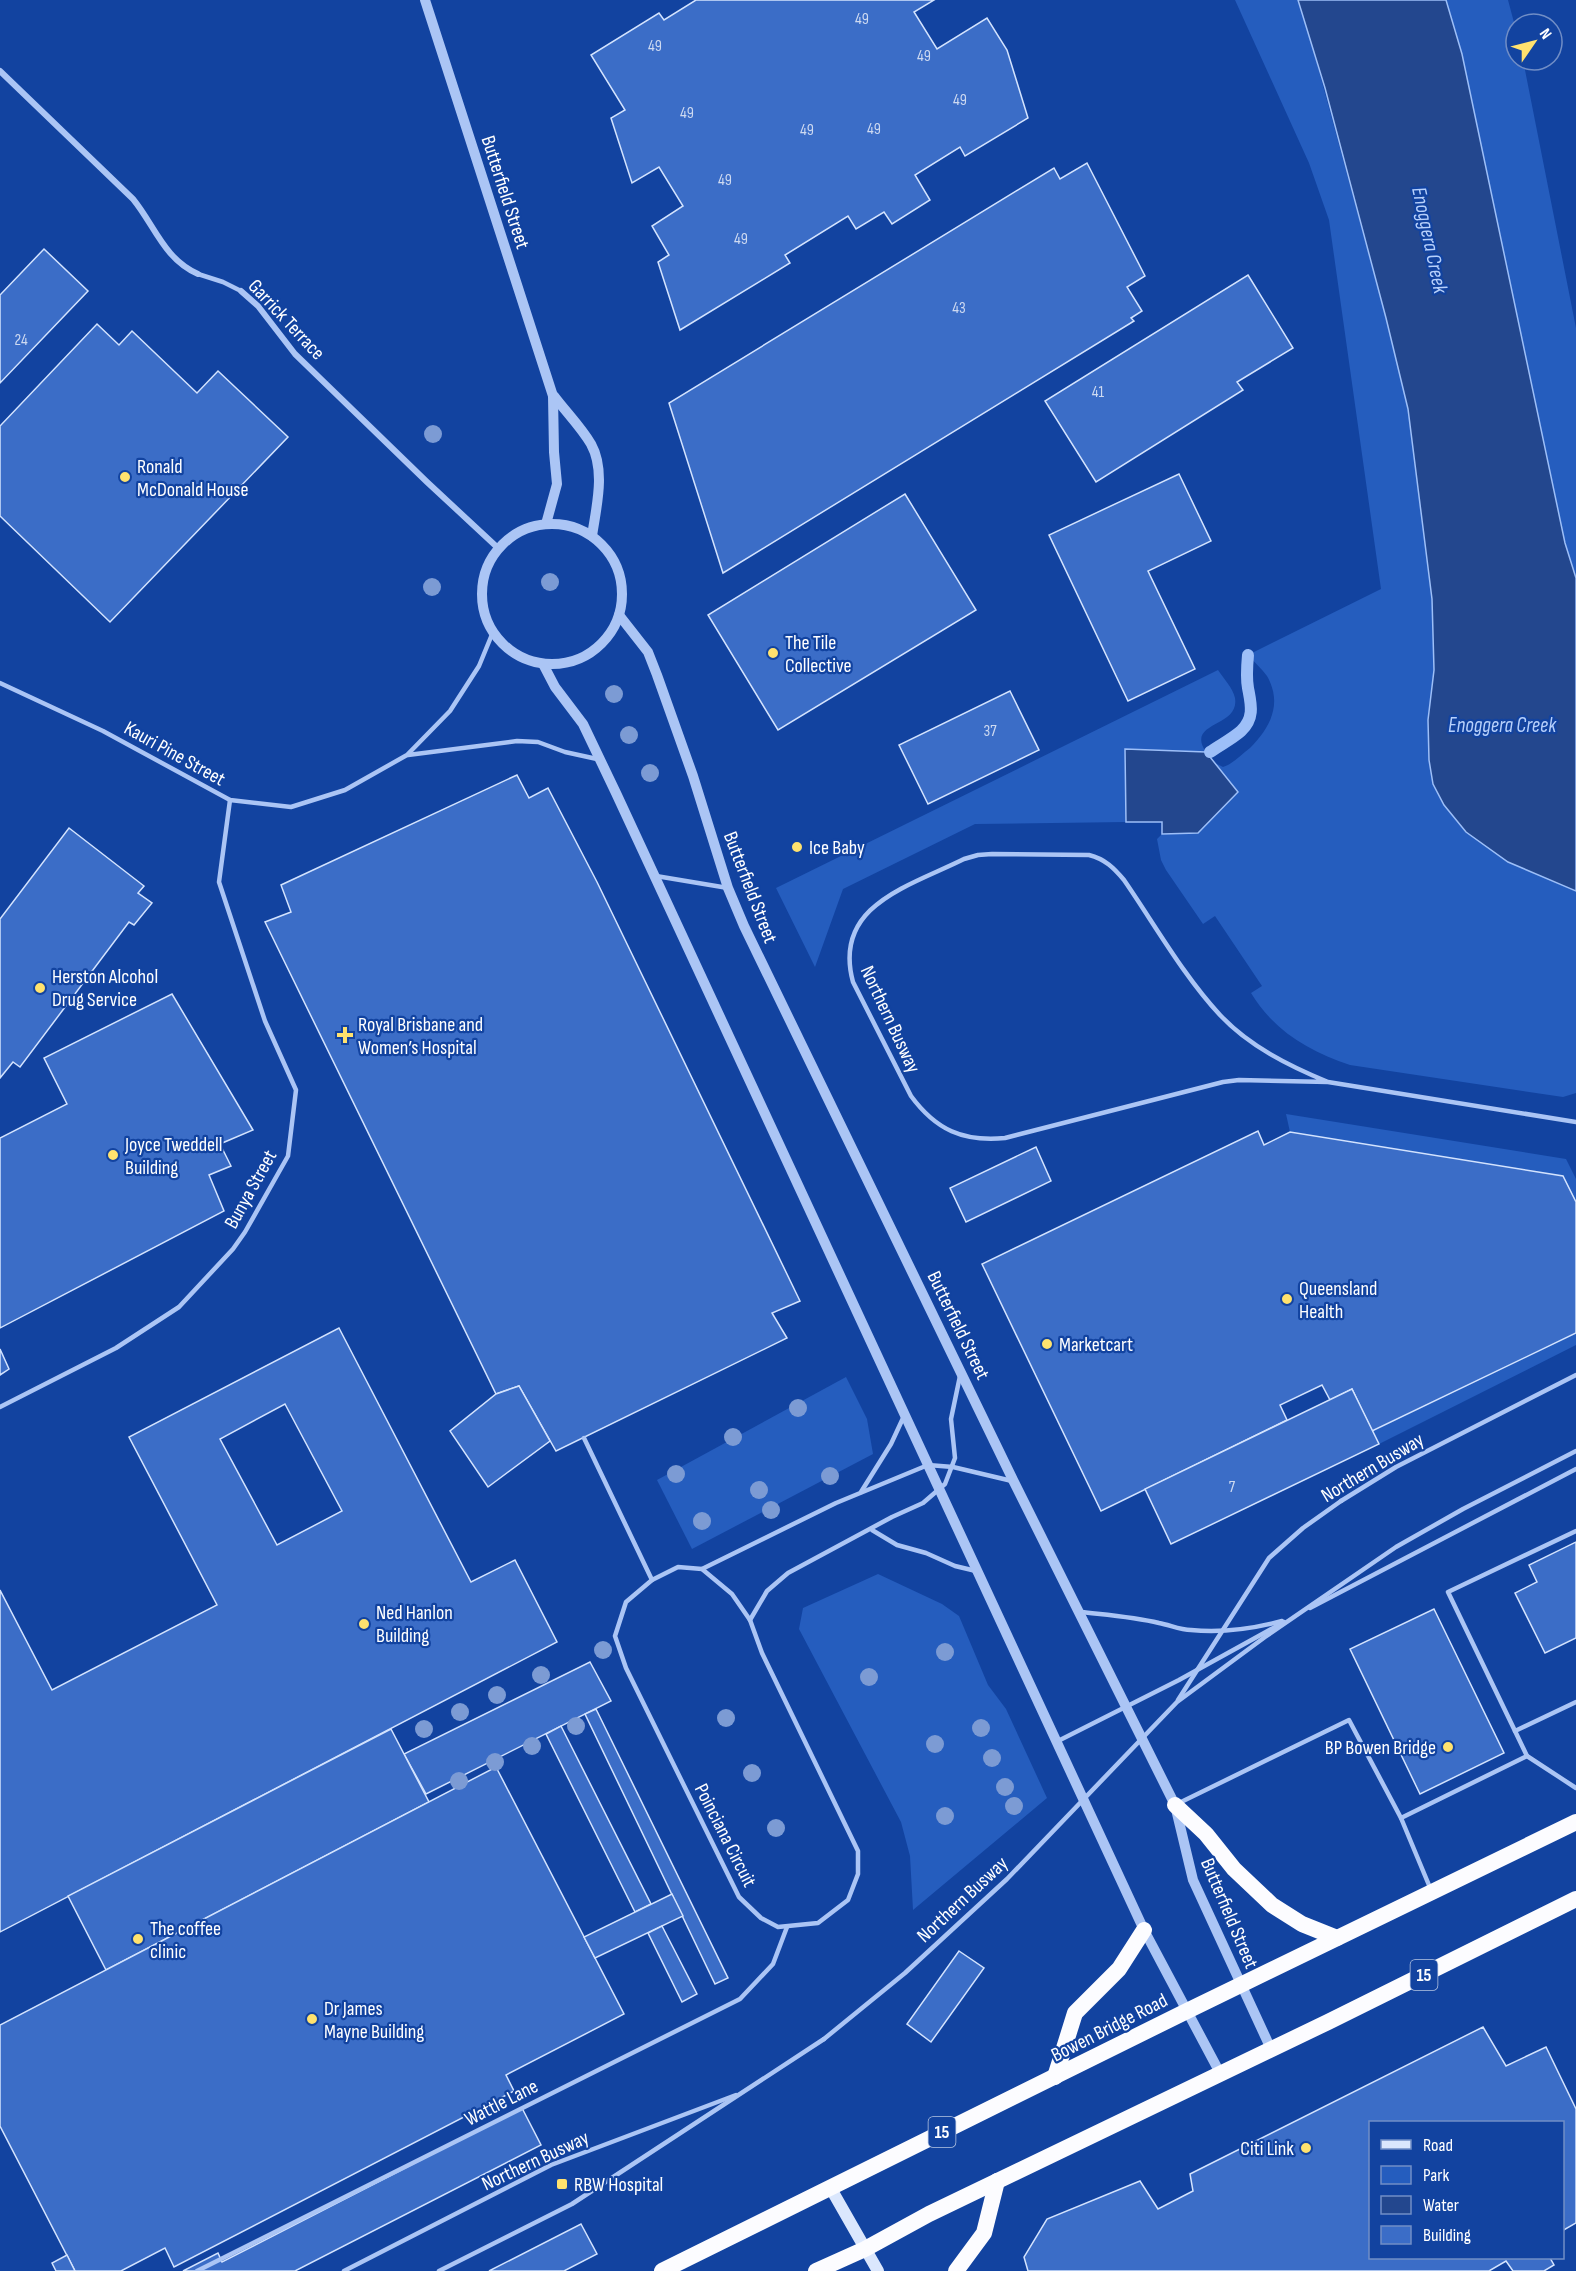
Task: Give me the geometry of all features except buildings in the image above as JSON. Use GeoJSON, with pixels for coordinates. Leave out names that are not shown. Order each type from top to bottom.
{"type":"FeatureCollection","features":[{"type":"Feature","properties":{"kind":"highway"},"geometry":{"type":"LineString","coordinates":[[1175,1805],[1206,1834],[1234,1869],[1272,1905],[1295,1920],[1337,1938]]}},
{"type":"Feature","properties":{"kind":"highway","name":"Bowen Bridge Road"},"geometry":{"type":"LineString","coordinates":[[662,2271],[1187,2011],[1576,1822]]}},
{"type":"Feature","properties":{"kind":"highway","name":"15"},"geometry":{"type":"LineString","coordinates":[[816,2271],[1576,1899]]}},
{"type":"Feature","properties":{"kind":"highway"},"geometry":{"type":"LineString","coordinates":[[1054,2077],[1075,2013],[1119,1969],[1144,1930]]}},
{"type":"Feature","properties":{"kind":"highway"},"geometry":{"type":"LineString","coordinates":[[956,2271],[984,2233],[998,2181]]}},
{"type":"Feature","properties":{"kind":"main road"},"geometry":{"type":"LineString","coordinates":[[830,2187],[878,2271]]}},
{"type":"Feature","properties":{"kind":"street","name":"Butterfield Street"},"geometry":{"type":"LineString","coordinates":[[425,0],[553,396],[554,452],[558,477],[556,493],[546,524]]}},
{"type":"Feature","properties":{"kind":"street","name":"Garrick Terrace"},"geometry":{"type":"LineString","coordinates":[[0,71],[133,199],[171,256],[184,267],[198,274]]}},
{"type":"Feature","properties":{"kind":"street","name":"Garrick Terrace"},"geometry":{"type":"LineString","coordinates":[[241,291],[258,306],[295,354],[498,548]]}},
{"type":"Feature","properties":{"kind":"street","name":"Butterfield Street"},"geometry":{"type":"LineString","coordinates":[[553,396],[590,442],[597,460],[598,485],[592,536]]}},
{"type":"Feature","properties":{"kind":"street"},"geometry":{"type":"LineString","coordinates":[[546,524],[562,524],[592,536],[612,558],[622,586],[620,615],[603,643],[576,661],[543,664],[523,659],[506,648],[484,616],[481,598],[488,563],[498,548],[519,531],[546,524]]}},
{"type":"Feature","properties":{"kind":"street","name":"Butterfield Street"},"geometry":{"type":"LineString","coordinates":[[620,615],[648,652],[693,776],[728,888],[744,926],[1014,1482],[1081,1612],[1175,1805],[1193,1880],[1271,2049]]}},
{"type":"Feature","properties":{"kind":"street"},"geometry":{"type":"LineString","coordinates":[[543,664],[555,687],[583,724],[600,759],[1144,1930],[1220,2073]]}},
{"type":"Feature","properties":{"kind":"lane","name":"Garrick Terrace"},"geometry":{"type":"LineString","coordinates":[[198,274],[241,291]]}},
{"type":"Feature","properties":{"kind":"lane"},"geometry":{"type":"LineString","coordinates":[[407,755],[450,711],[479,666],[493,632]]}},
{"type":"Feature","properties":{"kind":"lane","name":"Kauri Pine Street"},"geometry":{"type":"LineString","coordinates":[[0,683],[103,731],[230,800],[291,807],[345,790],[407,755]]}},
{"type":"Feature","properties":{"kind":"lane"},"geometry":{"type":"LineString","coordinates":[[407,755],[517,741],[538,742],[565,752],[600,759]]}},
{"type":"Feature","properties":{"kind":"lane","name":"Bunya Street"},"geometry":{"type":"LineString","coordinates":[[0,1407],[116,1348],[179,1307],[233,1249],[288,1156],[296,1090],[266,1021],[219,882],[230,800]]}},
{"type":"Feature","properties":{"kind":"lane","name":"Northern Busway"},"geometry":{"type":"LineString","coordinates":[[1328,1082],[1299,1070],[1271,1054],[1221,1016],[1200,992],[1124,880],[1117,871],[1099,858],[1089,855],[978,855],[873,906],[857,926],[852,938],[849,968],[853,982],[910,1096],[935,1122],[948,1131],[966,1137],[986,1140],[1005,1138],[1223,1082],[1239,1080],[1328,1082],[1576,1122]]}},
{"type":"Feature","properties":{"kind":"lane"},"geometry":{"type":"LineString","coordinates":[[656,876],[728,888]]}},
{"type":"Feature","properties":{"kind":"lane"},"geometry":{"type":"LineString","coordinates":[[750,1620],[767,1591],[777,1581],[892,1517],[923,1503],[945,1484],[953,1467],[956,1447],[951,1419],[961,1370]]}},
{"type":"Feature","properties":{"kind":"lane","name":"Northern Busway"},"geometry":{"type":"LineString","coordinates":[[1177,1702],[1269,1558],[1303,1528],[1396,1467],[1576,1375]]}},
{"type":"Feature","properties":{"kind":"lane"},"geometry":{"type":"LineString","coordinates":[[861,1492],[891,1444],[905,1412]]}},
{"type":"Feature","properties":{"kind":"lane"},"geometry":{"type":"LineString","coordinates":[[584,1438],[652,1580]]}},
{"type":"Feature","properties":{"kind":"lane","name":"Northern Busway"},"geometry":{"type":"LineString","coordinates":[[439,2271],[572,2204],[824,2039],[904,1973],[1007,1879],[1177,1702],[1265,1637],[1396,1547],[1462,1509],[1576,1451]]}},
{"type":"Feature","properties":{"kind":"lane"},"geometry":{"type":"LineString","coordinates":[[928,1465],[953,1467],[1014,1482]]}},
{"type":"Feature","properties":{"kind":"lane","name":"Poinciana Circuit"},"geometry":{"type":"LineString","coordinates":[[702,1569],[732,1594],[750,1620],[762,1653],[858,1851],[858,1874],[848,1900],[818,1923],[777,1927],[760,1918],[739,1898],[626,1668],[615,1636],[626,1602],[652,1580],[678,1568],[702,1569],[861,1492],[928,1465]]}},
{"type":"Feature","properties":{"kind":"lane"},"geometry":{"type":"LineString","coordinates":[[1058,1741],[1126,1708],[1576,1469]]}},
{"type":"Feature","properties":{"kind":"lane"},"geometry":{"type":"LineString","coordinates":[[872,1530],[897,1545],[926,1553],[955,1566],[979,1572]]}},
{"type":"Feature","properties":{"kind":"lane"},"geometry":{"type":"LineString","coordinates":[[1576,1531],[1448,1592],[1527,1756],[1576,1788]]}},
{"type":"Feature","properties":{"kind":"lane"},"geometry":{"type":"LineString","coordinates":[[1081,1612],[1116,1615],[1199,1631],[1255,1628],[1288,1620]]}},
{"type":"Feature","properties":{"kind":"lane"},"geometry":{"type":"LineString","coordinates":[[1515,1731],[1576,1702]]}},
{"type":"Feature","properties":{"kind":"lane"},"geometry":{"type":"LineString","coordinates":[[1175,1805],[1349,1720],[1401,1818],[1432,1892]]}},
{"type":"Feature","properties":{"kind":"lane"},"geometry":{"type":"LineString","coordinates":[[1401,1818],[1527,1756]]}},
{"type":"Feature","properties":{"kind":"lane","name":"Wattle Lane"},"geometry":{"type":"LineString","coordinates":[[197,2271],[740,1999],[772,1964],[788,1927]]}},
{"type":"Feature","properties":{"kind":"lane","name":"Northern Busway"},"geometry":{"type":"LineString","coordinates":[[344,2271],[551,2165],[745,2092]]}},
{"type":"Feature","properties":{"kind":"green space"},"geometry":{"type":"Polygon","coordinates":[[[1235,0],[1298,0],[1386,318],[1408,409],[1432,599],[1434,670],[1428,720],[1508,862],[1576,891],[1576,1093],[1563,1097],[1350,1065],[1307,1046],[1282,1029],[1260,1006],[1251,993],[1262,986],[1215,916],[1203,924],[1161,860],[1157,839],[1162,834],[1198,833],[1238,792],[1215,763],[1223,767],[1227,766],[1250,748],[1263,732],[1272,715],[1274,696],[1272,686],[1267,676],[1248,655],[1381,589],[1329,220],[1309,163],[1235,0]]]}},
{"type":"Feature","properties":{"kind":"green space"},"geometry":{"type":"Polygon","coordinates":[[[1446,0],[1508,0],[1511,12],[1504,12],[1504,72],[1525,72],[1576,328],[1576,578],[1565,543],[1462,54],[1446,0]]]}},
{"type":"Feature","properties":{"kind":"green space"},"geometry":{"type":"Polygon","coordinates":[[[1218,670],[1234,694],[1234,708],[1230,715],[1207,729],[1202,735],[1201,742],[1206,752],[1125,750],[1126,822],[975,824],[843,889],[815,967],[776,888],[1218,670]]]}},
{"type":"Feature","properties":{"kind":"green space"},"geometry":{"type":"Polygon","coordinates":[[[1286,1114],[1566,1159],[1576,1179],[1576,1202],[1563,1176],[1290,1132],[1286,1114]]]}},
{"type":"Feature","properties":{"kind":"green space"},"geometry":{"type":"Polygon","coordinates":[[[1576,1333],[1576,1345],[1379,1444],[1372,1431],[1576,1333]]]}},
{"type":"Feature","properties":{"kind":"green space"},"geometry":{"type":"Polygon","coordinates":[[[846,1377],[867,1419],[873,1454],[692,1549],[657,1480],[846,1377]]]}},
{"type":"Feature","properties":{"kind":"green space"},"geometry":{"type":"Polygon","coordinates":[[[878,1574],[942,1604],[959,1616],[988,1685],[1006,1709],[1047,1798],[913,1910],[910,1856],[901,1822],[799,1629],[803,1608],[878,1574]]]}},
{"type":"Feature","properties":{"kind":"water","name":"Enoggera Creek"},"geometry":{"type":"Polygon","coordinates":[[[1298,0],[1446,0],[1462,54],[1565,543],[1576,578],[1576,891],[1508,862],[1466,832],[1444,805],[1433,784],[1429,760],[1428,720],[1434,670],[1432,599],[1408,409],[1325,88],[1298,0]]]}},
{"type":"Feature","properties":{"kind":"water"},"geometry":{"type":"Polygon","coordinates":[[[1125,749],[1206,752],[1238,792],[1198,833],[1162,834],[1162,822],[1126,822],[1125,749]]]}},
{"type":"Feature","properties":{"kind":"waterway"},"geometry":{"type":"LineString","coordinates":[[1210,752],[1237,734],[1245,726],[1250,716],[1247,680],[1248,655]]}},
{"type":"Feature","properties":{"kind":"place","name":"Ronald McDonald House"},"geometry":{"type":"Point","coordinates":[125,477]}},
{"type":"Feature","properties":{"kind":"place","name":"The Tile Collective"},"geometry":{"type":"Point","coordinates":[773,653]}},
{"type":"Feature","properties":{"kind":"place","name":"Ice Baby"},"geometry":{"type":"Point","coordinates":[797,847]}},
{"type":"Feature","properties":{"kind":"place","name":"Herston Alcohol Drug Service"},"geometry":{"type":"Point","coordinates":[40,988]}},
{"type":"Feature","properties":{"kind":"place","name":"Royal Brisbane and Women’s Hospital"},"geometry":{"type":"Point","coordinates":[345,1035]}},
{"type":"Feature","properties":{"kind":"place","name":"Joyce Tweddell Building"},"geometry":{"type":"Point","coordinates":[113,1155]}},
{"type":"Feature","properties":{"kind":"place","name":"Queensland Health"},"geometry":{"type":"Point","coordinates":[1287,1299]}},
{"type":"Feature","properties":{"kind":"place","name":"Marketcart"},"geometry":{"type":"Point","coordinates":[1047,1344]}},
{"type":"Feature","properties":{"kind":"place","name":"Ned Hanlon Building"},"geometry":{"type":"Point","coordinates":[364,1624]}},
{"type":"Feature","properties":{"kind":"place","name":"BP Bowen Bridge"},"geometry":{"type":"Point","coordinates":[1448,1747]}},
{"type":"Feature","properties":{"kind":"place","name":"The coffee clinic"},"geometry":{"type":"Point","coordinates":[138,1939]}},
{"type":"Feature","properties":{"kind":"place","name":"Dr James Mayne Building"},"geometry":{"type":"Point","coordinates":[312,2019]}},
{"type":"Feature","properties":{"kind":"place","name":"Citi Link"},"geometry":{"type":"Point","coordinates":[1306,2148]}},
{"type":"Feature","properties":{"kind":"place","name":"RBW Hospital"},"geometry":{"type":"Point","coordinates":[562,2184]}}]}
